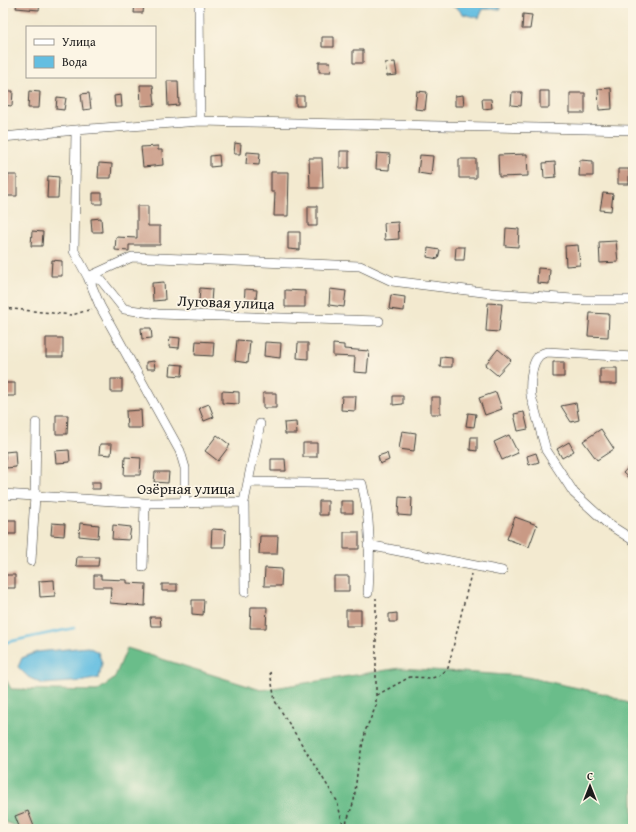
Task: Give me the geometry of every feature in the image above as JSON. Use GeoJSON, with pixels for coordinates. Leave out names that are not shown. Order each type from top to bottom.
{"type":"FeatureCollection","features":[{"type":"Feature","properties":{"kind":"street"},"geometry":{"type":"LineString","coordinates":[[199,3],[200,121]]}},
{"type":"Feature","properties":{"kind":"street"},"geometry":{"type":"LineString","coordinates":[[3,137],[200,121],[633,130]]}},
{"type":"Feature","properties":{"kind":"street"},"geometry":{"type":"LineString","coordinates":[[76,130],[74,251],[88,277],[100,306],[180,451],[185,468],[185,503]]}},
{"type":"Feature","properties":{"kind":"street"},"geometry":{"type":"LineString","coordinates":[[88,277],[132,257],[352,265],[360,266],[392,281],[438,287],[491,293],[586,300],[633,300]]}},
{"type":"Feature","properties":{"kind":"street","name":"Луговая улица"},"geometry":{"type":"LineString","coordinates":[[88,277],[101,280],[124,309],[158,314],[379,321]]}},
{"type":"Feature","properties":{"kind":"street"},"geometry":{"type":"LineString","coordinates":[[633,357],[547,352],[539,355],[534,363],[531,388],[531,396],[546,450],[574,493],[608,524],[633,540]]}},
{"type":"Feature","properties":{"kind":"street"},"geometry":{"type":"LineString","coordinates":[[31,561],[35,496],[36,423]]}},
{"type":"Feature","properties":{"kind":"street"},"geometry":{"type":"LineString","coordinates":[[248,482],[260,424]]}},
{"type":"Feature","properties":{"kind":"street","name":"Озёрная улица"},"geometry":{"type":"LineString","coordinates":[[3,494],[145,503],[244,502],[248,482],[362,484],[367,503],[368,545],[372,593]]}},
{"type":"Feature","properties":{"kind":"street"},"geometry":{"type":"LineString","coordinates":[[244,502],[245,592]]}},
{"type":"Feature","properties":{"kind":"street"},"geometry":{"type":"LineString","coordinates":[[143,567],[145,503]]}},
{"type":"Feature","properties":{"kind":"street"},"geometry":{"type":"LineString","coordinates":[[368,545],[502,572]]}},
{"type":"Feature","properties":{"kind":"path"},"geometry":{"type":"LineString","coordinates":[[3,308],[72,315],[100,306]]}},
{"type":"Feature","properties":{"kind":"path"},"geometry":{"type":"LineString","coordinates":[[377,695],[410,677],[432,678],[441,675],[448,668],[473,566]]}},
{"type":"Feature","properties":{"kind":"path"},"geometry":{"type":"LineString","coordinates":[[344,829],[354,801],[366,729],[376,706],[377,695],[372,593]]}},
{"type":"Feature","properties":{"kind":"path"},"geometry":{"type":"LineString","coordinates":[[270,672],[275,701],[337,801],[344,829]]}},
{"type":"Feature","properties":{"kind":"green space"},"geometry":{"type":"Polygon","coordinates":[[[127,648],[261,690],[400,668],[522,676],[606,694],[633,705],[633,829],[23,829],[3,821],[3,674],[11,689],[97,691],[114,679],[127,648]]]}},
{"type":"Feature","properties":{"kind":"water"},"geometry":{"type":"Polygon","coordinates":[[[453,3],[500,3],[501,9],[483,9],[479,18],[463,14],[456,7],[453,7],[453,3]]]}},
{"type":"Feature","properties":{"kind":"water"},"geometry":{"type":"Polygon","coordinates":[[[88,647],[98,652],[102,663],[99,678],[84,681],[43,684],[28,677],[18,667],[22,658],[37,652],[88,647]]]}},
{"type":"Feature","properties":{"kind":"building"},"geometry":{"type":"Polygon","coordinates":[[[17,3],[40,3],[39,10],[16,8],[17,3]]]}},
{"type":"Feature","properties":{"kind":"building"},"geometry":{"type":"Polygon","coordinates":[[[135,3],[144,3],[143,13],[134,13],[135,3]]]}},
{"type":"Feature","properties":{"kind":"building"},"geometry":{"type":"Polygon","coordinates":[[[523,14],[532,15],[530,29],[522,29],[523,14]]]}},
{"type":"Feature","properties":{"kind":"building"},"geometry":{"type":"Polygon","coordinates":[[[322,37],[334,37],[334,47],[322,47],[322,37]]]}},
{"type":"Feature","properties":{"kind":"building"},"geometry":{"type":"Polygon","coordinates":[[[353,50],[363,50],[363,63],[353,63],[353,50]]]}},
{"type":"Feature","properties":{"kind":"building"},"geometry":{"type":"Polygon","coordinates":[[[319,62],[330,62],[331,72],[319,72],[319,62]]]}},
{"type":"Feature","properties":{"kind":"building"},"geometry":{"type":"Polygon","coordinates":[[[395,62],[397,75],[387,76],[385,63],[395,62]]]}},
{"type":"Feature","properties":{"kind":"building"},"geometry":{"type":"Polygon","coordinates":[[[167,81],[178,81],[179,105],[168,106],[167,81]]]}},
{"type":"Feature","properties":{"kind":"building"},"geometry":{"type":"Polygon","coordinates":[[[140,85],[153,85],[155,105],[141,106],[140,85]]]}},
{"type":"Feature","properties":{"kind":"building"},"geometry":{"type":"Polygon","coordinates":[[[611,88],[612,109],[599,110],[598,89],[611,88]]]}},
{"type":"Feature","properties":{"kind":"building"},"geometry":{"type":"Polygon","coordinates":[[[3,91],[13,91],[12,106],[3,105],[3,91]]]}},
{"type":"Feature","properties":{"kind":"building"},"geometry":{"type":"Polygon","coordinates":[[[29,91],[40,92],[39,108],[28,108],[29,91]]]}},
{"type":"Feature","properties":{"kind":"building"},"geometry":{"type":"Polygon","coordinates":[[[417,91],[427,92],[425,110],[415,109],[417,91]]]}},
{"type":"Feature","properties":{"kind":"building"},"geometry":{"type":"Polygon","coordinates":[[[540,91],[549,91],[549,108],[540,108],[540,91]]]}},
{"type":"Feature","properties":{"kind":"building"},"geometry":{"type":"Polygon","coordinates":[[[512,92],[522,92],[521,106],[511,105],[512,92]]]}},
{"type":"Feature","properties":{"kind":"building"},"geometry":{"type":"Polygon","coordinates":[[[89,93],[91,109],[83,110],[81,94],[89,93]]]}},
{"type":"Feature","properties":{"kind":"building"},"geometry":{"type":"Polygon","coordinates":[[[570,93],[585,93],[585,113],[570,113],[570,93]]]}},
{"type":"Feature","properties":{"kind":"building"},"geometry":{"type":"Polygon","coordinates":[[[121,95],[122,107],[115,107],[114,96],[121,95]]]}},
{"type":"Feature","properties":{"kind":"building"},"geometry":{"type":"Polygon","coordinates":[[[463,95],[464,106],[455,106],[455,96],[463,95]]]}},
{"type":"Feature","properties":{"kind":"building"},"geometry":{"type":"Polygon","coordinates":[[[296,96],[304,96],[304,106],[296,106],[296,96]]]}},
{"type":"Feature","properties":{"kind":"building"},"geometry":{"type":"Polygon","coordinates":[[[57,97],[66,98],[64,110],[56,109],[57,97]]]}},
{"type":"Feature","properties":{"kind":"building"},"geometry":{"type":"Polygon","coordinates":[[[482,99],[491,99],[492,108],[483,109],[482,99]]]}},
{"type":"Feature","properties":{"kind":"building"},"geometry":{"type":"Polygon","coordinates":[[[235,143],[241,144],[240,154],[234,154],[235,143]]]}},
{"type":"Feature","properties":{"kind":"building"},"geometry":{"type":"Polygon","coordinates":[[[158,146],[158,150],[162,150],[163,165],[143,167],[141,147],[158,146]]]}},
{"type":"Feature","properties":{"kind":"building"},"geometry":{"type":"Polygon","coordinates":[[[340,151],[349,151],[349,168],[340,168],[340,151]]]}},
{"type":"Feature","properties":{"kind":"building"},"geometry":{"type":"Polygon","coordinates":[[[247,152],[260,153],[259,165],[246,164],[247,152]]]}},
{"type":"Feature","properties":{"kind":"building"},"geometry":{"type":"Polygon","coordinates":[[[377,153],[390,154],[389,170],[376,169],[377,153]]]}},
{"type":"Feature","properties":{"kind":"building"},"geometry":{"type":"Polygon","coordinates":[[[527,154],[528,176],[499,177],[498,155],[527,154]]]}},
{"type":"Feature","properties":{"kind":"building"},"geometry":{"type":"Polygon","coordinates":[[[219,155],[220,166],[210,167],[210,156],[219,155]]]}},
{"type":"Feature","properties":{"kind":"building"},"geometry":{"type":"Polygon","coordinates":[[[420,155],[433,156],[431,175],[418,173],[420,155]]]}},
{"type":"Feature","properties":{"kind":"building"},"geometry":{"type":"Polygon","coordinates":[[[309,158],[322,158],[323,188],[310,188],[309,158]]]}},
{"type":"Feature","properties":{"kind":"building"},"geometry":{"type":"Polygon","coordinates":[[[459,159],[476,159],[476,178],[459,178],[459,159]]]}},
{"type":"Feature","properties":{"kind":"building"},"geometry":{"type":"Polygon","coordinates":[[[580,160],[593,161],[593,176],[579,176],[580,160]]]}},
{"type":"Feature","properties":{"kind":"building"},"geometry":{"type":"Polygon","coordinates":[[[555,162],[556,177],[544,178],[543,163],[555,162]]]}},
{"type":"Feature","properties":{"kind":"building"},"geometry":{"type":"Polygon","coordinates":[[[99,163],[112,164],[111,178],[98,178],[99,163]]]}},
{"type":"Feature","properties":{"kind":"building"},"geometry":{"type":"Polygon","coordinates":[[[618,169],[629,169],[629,184],[618,184],[618,169]]]}},
{"type":"Feature","properties":{"kind":"building"},"geometry":{"type":"Polygon","coordinates":[[[271,172],[289,172],[288,216],[274,216],[275,192],[271,192],[271,172]]]}},
{"type":"Feature","properties":{"kind":"building"},"geometry":{"type":"Polygon","coordinates":[[[8,175],[17,175],[17,196],[7,196],[8,175]]]}},
{"type":"Feature","properties":{"kind":"building"},"geometry":{"type":"Polygon","coordinates":[[[48,176],[59,177],[58,198],[47,198],[48,176]]]}},
{"type":"Feature","properties":{"kind":"building"},"geometry":{"type":"Polygon","coordinates":[[[93,193],[102,193],[102,204],[93,204],[93,193]]]}},
{"type":"Feature","properties":{"kind":"building"},"geometry":{"type":"Polygon","coordinates":[[[603,193],[613,194],[611,211],[600,210],[603,193]]]}},
{"type":"Feature","properties":{"kind":"building"},"geometry":{"type":"Polygon","coordinates":[[[137,206],[148,206],[148,226],[160,226],[160,245],[129,245],[129,251],[115,250],[116,237],[137,238],[137,206]]]}},
{"type":"Feature","properties":{"kind":"building"},"geometry":{"type":"Polygon","coordinates":[[[308,206],[317,206],[317,226],[308,226],[308,206]]]}},
{"type":"Feature","properties":{"kind":"building"},"geometry":{"type":"Polygon","coordinates":[[[101,218],[102,232],[92,232],[91,219],[101,218]]]}},
{"type":"Feature","properties":{"kind":"building"},"geometry":{"type":"Polygon","coordinates":[[[398,222],[399,239],[385,240],[384,223],[398,222]]]}},
{"type":"Feature","properties":{"kind":"building"},"geometry":{"type":"Polygon","coordinates":[[[506,228],[519,229],[518,247],[505,246],[506,228]]]}},
{"type":"Feature","properties":{"kind":"building"},"geometry":{"type":"Polygon","coordinates":[[[32,231],[43,232],[42,246],[31,246],[32,231]]]}},
{"type":"Feature","properties":{"kind":"building"},"geometry":{"type":"Polygon","coordinates":[[[288,232],[300,232],[300,250],[288,249],[288,232]]]}},
{"type":"Feature","properties":{"kind":"building"},"geometry":{"type":"Polygon","coordinates":[[[616,241],[618,262],[600,263],[599,242],[616,241]]]}},
{"type":"Feature","properties":{"kind":"building"},"geometry":{"type":"Polygon","coordinates":[[[578,245],[580,265],[566,266],[565,246],[578,245]]]}},
{"type":"Feature","properties":{"kind":"building"},"geometry":{"type":"Polygon","coordinates":[[[456,247],[465,247],[464,260],[455,260],[456,247]]]}},
{"type":"Feature","properties":{"kind":"building"},"geometry":{"type":"Polygon","coordinates":[[[428,248],[440,250],[438,259],[427,257],[428,248]]]}},
{"type":"Feature","properties":{"kind":"building"},"geometry":{"type":"Polygon","coordinates":[[[52,260],[62,261],[62,276],[51,276],[52,260]]]}},
{"type":"Feature","properties":{"kind":"building"},"geometry":{"type":"Polygon","coordinates":[[[538,268],[550,269],[549,284],[537,283],[538,268]]]}},
{"type":"Feature","properties":{"kind":"building"},"geometry":{"type":"Polygon","coordinates":[[[164,282],[165,300],[153,301],[152,283],[164,282]]]}},
{"type":"Feature","properties":{"kind":"building"},"geometry":{"type":"Polygon","coordinates":[[[200,288],[212,289],[211,303],[199,302],[200,288]]]}},
{"type":"Feature","properties":{"kind":"building"},"geometry":{"type":"Polygon","coordinates":[[[245,289],[257,290],[255,307],[244,306],[245,289]]]}},
{"type":"Feature","properties":{"kind":"building"},"geometry":{"type":"Polygon","coordinates":[[[330,289],[346,291],[344,307],[329,305],[330,289]]]}},
{"type":"Feature","properties":{"kind":"building"},"geometry":{"type":"Polygon","coordinates":[[[285,290],[305,291],[305,307],[285,307],[285,290]]]}},
{"type":"Feature","properties":{"kind":"building"},"geometry":{"type":"Polygon","coordinates":[[[391,295],[405,297],[404,311],[389,309],[391,295]]]}},
{"type":"Feature","properties":{"kind":"building"},"geometry":{"type":"Polygon","coordinates":[[[488,303],[502,304],[499,332],[486,331],[488,303]]]}},
{"type":"Feature","properties":{"kind":"building"},"geometry":{"type":"Polygon","coordinates":[[[590,313],[609,314],[608,337],[588,336],[590,313]]]}},
{"type":"Feature","properties":{"kind":"building"},"geometry":{"type":"Polygon","coordinates":[[[141,328],[151,328],[152,338],[142,339],[141,328]]]}},
{"type":"Feature","properties":{"kind":"building"},"geometry":{"type":"Polygon","coordinates":[[[170,337],[180,338],[179,348],[169,347],[170,337]]]}},
{"type":"Feature","properties":{"kind":"building"},"geometry":{"type":"Polygon","coordinates":[[[46,338],[63,338],[63,357],[46,357],[46,338]]]}},
{"type":"Feature","properties":{"kind":"building"},"geometry":{"type":"Polygon","coordinates":[[[237,340],[250,341],[248,363],[235,361],[237,340]]]}},
{"type":"Feature","properties":{"kind":"building"},"geometry":{"type":"Polygon","coordinates":[[[196,341],[214,342],[213,356],[195,355],[196,341]]]}},
{"type":"Feature","properties":{"kind":"building"},"geometry":{"type":"Polygon","coordinates":[[[265,342],[281,343],[280,358],[264,356],[265,342]]]}},
{"type":"Feature","properties":{"kind":"building"},"geometry":{"type":"Polygon","coordinates":[[[298,343],[308,343],[308,359],[297,358],[298,343]]]}},
{"type":"Feature","properties":{"kind":"building"},"geometry":{"type":"Polygon","coordinates":[[[333,344],[344,345],[344,349],[369,351],[367,373],[354,372],[355,357],[333,356],[333,344]]]}},
{"type":"Feature","properties":{"kind":"building"},"geometry":{"type":"Polygon","coordinates":[[[498,349],[511,360],[497,375],[485,365],[498,349]]]}},
{"type":"Feature","properties":{"kind":"building"},"geometry":{"type":"Polygon","coordinates":[[[441,357],[452,358],[452,367],[440,367],[441,357]]]}},
{"type":"Feature","properties":{"kind":"building"},"geometry":{"type":"Polygon","coordinates":[[[154,361],[155,369],[146,369],[146,362],[154,361]]]}},
{"type":"Feature","properties":{"kind":"building"},"geometry":{"type":"Polygon","coordinates":[[[553,362],[564,362],[564,377],[553,377],[553,362]]]}},
{"type":"Feature","properties":{"kind":"building"},"geometry":{"type":"Polygon","coordinates":[[[171,364],[183,365],[182,376],[170,375],[171,364]]]}},
{"type":"Feature","properties":{"kind":"building"},"geometry":{"type":"Polygon","coordinates":[[[600,368],[617,368],[617,384],[600,384],[600,368]]]}},
{"type":"Feature","properties":{"kind":"building"},"geometry":{"type":"Polygon","coordinates":[[[111,379],[122,379],[122,392],[111,392],[111,379]]]}},
{"type":"Feature","properties":{"kind":"building"},"geometry":{"type":"Polygon","coordinates":[[[3,383],[15,383],[15,396],[3,396],[3,383]]]}},
{"type":"Feature","properties":{"kind":"building"},"geometry":{"type":"Polygon","coordinates":[[[222,391],[239,392],[239,404],[222,403],[222,391]]]}},
{"type":"Feature","properties":{"kind":"building"},"geometry":{"type":"Polygon","coordinates":[[[496,392],[502,409],[485,415],[479,398],[496,392]]]}},
{"type":"Feature","properties":{"kind":"building"},"geometry":{"type":"Polygon","coordinates":[[[263,393],[276,393],[276,408],[263,408],[263,393]]]}},
{"type":"Feature","properties":{"kind":"building"},"geometry":{"type":"Polygon","coordinates":[[[342,396],[356,396],[355,411],[341,410],[342,396]]]}},
{"type":"Feature","properties":{"kind":"building"},"geometry":{"type":"Polygon","coordinates":[[[393,396],[403,396],[403,404],[393,405],[393,396]]]}},
{"type":"Feature","properties":{"kind":"building"},"geometry":{"type":"Polygon","coordinates":[[[431,397],[440,397],[440,414],[431,414],[431,397]]]}},
{"type":"Feature","properties":{"kind":"building"},"geometry":{"type":"Polygon","coordinates":[[[576,403],[579,420],[571,422],[561,406],[576,403]]]}},
{"type":"Feature","properties":{"kind":"building"},"geometry":{"type":"Polygon","coordinates":[[[209,404],[214,417],[204,421],[199,408],[209,404]]]}},
{"type":"Feature","properties":{"kind":"building"},"geometry":{"type":"Polygon","coordinates":[[[141,410],[142,428],[127,428],[126,411],[141,410]]]}},
{"type":"Feature","properties":{"kind":"building"},"geometry":{"type":"Polygon","coordinates":[[[524,412],[528,429],[518,431],[514,414],[524,412]]]}},
{"type":"Feature","properties":{"kind":"building"},"geometry":{"type":"Polygon","coordinates":[[[468,413],[476,414],[474,427],[466,426],[468,413]]]}},
{"type":"Feature","properties":{"kind":"building"},"geometry":{"type":"Polygon","coordinates":[[[56,415],[68,415],[67,434],[56,434],[56,415]]]}},
{"type":"Feature","properties":{"kind":"building"},"geometry":{"type":"Polygon","coordinates":[[[296,422],[297,434],[285,434],[284,423],[296,422]]]}},
{"type":"Feature","properties":{"kind":"building"},"geometry":{"type":"Polygon","coordinates":[[[601,429],[614,449],[597,460],[583,441],[601,429]]]}},
{"type":"Feature","properties":{"kind":"building"},"geometry":{"type":"Polygon","coordinates":[[[402,431],[416,433],[414,451],[399,449],[402,431]]]}},
{"type":"Feature","properties":{"kind":"building"},"geometry":{"type":"Polygon","coordinates":[[[217,435],[230,445],[218,461],[205,451],[217,435]]]}},
{"type":"Feature","properties":{"kind":"building"},"geometry":{"type":"Polygon","coordinates":[[[509,435],[518,453],[502,460],[494,442],[509,435]]]}},
{"type":"Feature","properties":{"kind":"building"},"geometry":{"type":"Polygon","coordinates":[[[471,437],[477,437],[477,451],[470,450],[471,437]]]}},
{"type":"Feature","properties":{"kind":"building"},"geometry":{"type":"Polygon","coordinates":[[[569,442],[574,451],[562,458],[557,449],[569,442]]]}},
{"type":"Feature","properties":{"kind":"building"},"geometry":{"type":"Polygon","coordinates":[[[303,443],[317,443],[317,457],[303,457],[303,443]]]}},
{"type":"Feature","properties":{"kind":"building"},"geometry":{"type":"Polygon","coordinates":[[[100,444],[112,444],[111,455],[99,454],[100,444]]]}},
{"type":"Feature","properties":{"kind":"building"},"geometry":{"type":"Polygon","coordinates":[[[69,450],[70,462],[56,463],[55,451],[69,450]]]}},
{"type":"Feature","properties":{"kind":"building"},"geometry":{"type":"Polygon","coordinates":[[[15,451],[16,467],[6,468],[5,452],[15,451]]]}},
{"type":"Feature","properties":{"kind":"building"},"geometry":{"type":"Polygon","coordinates":[[[387,453],[389,460],[380,464],[378,456],[387,453]]]}},
{"type":"Feature","properties":{"kind":"building"},"geometry":{"type":"Polygon","coordinates":[[[536,453],[539,462],[529,465],[527,456],[536,453]]]}},
{"type":"Feature","properties":{"kind":"building"},"geometry":{"type":"Polygon","coordinates":[[[125,457],[141,458],[140,475],[124,475],[125,457]]]}},
{"type":"Feature","properties":{"kind":"building"},"geometry":{"type":"Polygon","coordinates":[[[271,459],[285,459],[286,471],[271,471],[271,459]]]}},
{"type":"Feature","properties":{"kind":"building"},"geometry":{"type":"Polygon","coordinates":[[[633,462],[633,482],[623,473],[633,462]]]}},
{"type":"Feature","properties":{"kind":"building"},"geometry":{"type":"Polygon","coordinates":[[[155,472],[169,472],[168,483],[154,482],[155,472]]]}},
{"type":"Feature","properties":{"kind":"building"},"geometry":{"type":"Polygon","coordinates":[[[92,482],[100,482],[100,489],[92,489],[92,482]]]}},
{"type":"Feature","properties":{"kind":"building"},"geometry":{"type":"Polygon","coordinates":[[[399,497],[412,498],[411,516],[398,515],[399,497]]]}},
{"type":"Feature","properties":{"kind":"building"},"geometry":{"type":"Polygon","coordinates":[[[319,501],[328,501],[328,515],[319,515],[319,501]]]}},
{"type":"Feature","properties":{"kind":"building"},"geometry":{"type":"Polygon","coordinates":[[[341,501],[353,501],[353,513],[341,513],[341,501]]]}},
{"type":"Feature","properties":{"kind":"building"},"geometry":{"type":"Polygon","coordinates":[[[515,517],[537,525],[529,547],[507,539],[515,517]]]}},
{"type":"Feature","properties":{"kind":"building"},"geometry":{"type":"Polygon","coordinates":[[[3,520],[16,520],[16,534],[3,534],[3,520]]]}},
{"type":"Feature","properties":{"kind":"building"},"geometry":{"type":"Polygon","coordinates":[[[52,523],[65,524],[64,536],[51,535],[52,523]]]}},
{"type":"Feature","properties":{"kind":"building"},"geometry":{"type":"Polygon","coordinates":[[[80,523],[99,525],[98,538],[79,536],[80,523]]]}},
{"type":"Feature","properties":{"kind":"building"},"geometry":{"type":"Polygon","coordinates":[[[113,525],[131,527],[129,540],[112,539],[113,525]]]}},
{"type":"Feature","properties":{"kind":"building"},"geometry":{"type":"Polygon","coordinates":[[[212,529],[226,530],[225,547],[211,547],[212,529]]]}},
{"type":"Feature","properties":{"kind":"building"},"geometry":{"type":"Polygon","coordinates":[[[344,532],[359,532],[359,549],[344,549],[344,532]]]}},
{"type":"Feature","properties":{"kind":"building"},"geometry":{"type":"Polygon","coordinates":[[[260,536],[278,536],[277,554],[259,554],[260,536]]]}},
{"type":"Feature","properties":{"kind":"building"},"geometry":{"type":"Polygon","coordinates":[[[77,557],[99,557],[98,566],[76,566],[77,557]]]}},
{"type":"Feature","properties":{"kind":"building"},"geometry":{"type":"Polygon","coordinates":[[[265,568],[282,569],[281,586],[264,586],[265,568]]]}},
{"type":"Feature","properties":{"kind":"building"},"geometry":{"type":"Polygon","coordinates":[[[3,575],[15,575],[15,588],[3,588],[3,575]]]}},
{"type":"Feature","properties":{"kind":"building"},"geometry":{"type":"Polygon","coordinates":[[[94,575],[101,575],[101,579],[127,580],[127,583],[146,584],[145,606],[110,603],[111,587],[94,587],[94,575]]]}},
{"type":"Feature","properties":{"kind":"building"},"geometry":{"type":"Polygon","coordinates":[[[334,576],[349,576],[349,591],[334,591],[334,576]]]}},
{"type":"Feature","properties":{"kind":"building"},"geometry":{"type":"Polygon","coordinates":[[[54,580],[55,596],[40,597],[39,581],[54,580]]]}},
{"type":"Feature","properties":{"kind":"building"},"geometry":{"type":"Polygon","coordinates":[[[162,584],[177,584],[177,591],[162,591],[162,584]]]}},
{"type":"Feature","properties":{"kind":"building"},"geometry":{"type":"Polygon","coordinates":[[[192,600],[204,600],[203,615],[192,614],[192,600]]]}},
{"type":"Feature","properties":{"kind":"building"},"geometry":{"type":"Polygon","coordinates":[[[251,607],[267,607],[266,628],[250,628],[251,607]]]}},
{"type":"Feature","properties":{"kind":"building"},"geometry":{"type":"Polygon","coordinates":[[[346,610],[361,610],[361,626],[346,626],[346,610]]]}},
{"type":"Feature","properties":{"kind":"building"},"geometry":{"type":"Polygon","coordinates":[[[397,613],[397,622],[389,622],[389,614],[397,613]]]}},
{"type":"Feature","properties":{"kind":"building"},"geometry":{"type":"Polygon","coordinates":[[[150,617],[160,617],[161,626],[151,626],[150,617]]]}},
{"type":"Feature","properties":{"kind":"building"},"geometry":{"type":"Polygon","coordinates":[[[28,811],[35,829],[20,829],[15,816],[28,811]]]}},
{"type":"Feature","properties":{"kind":"waterway"},"geometry":{"type":"LineString","coordinates":[[3,643],[74,628]]}}]}
